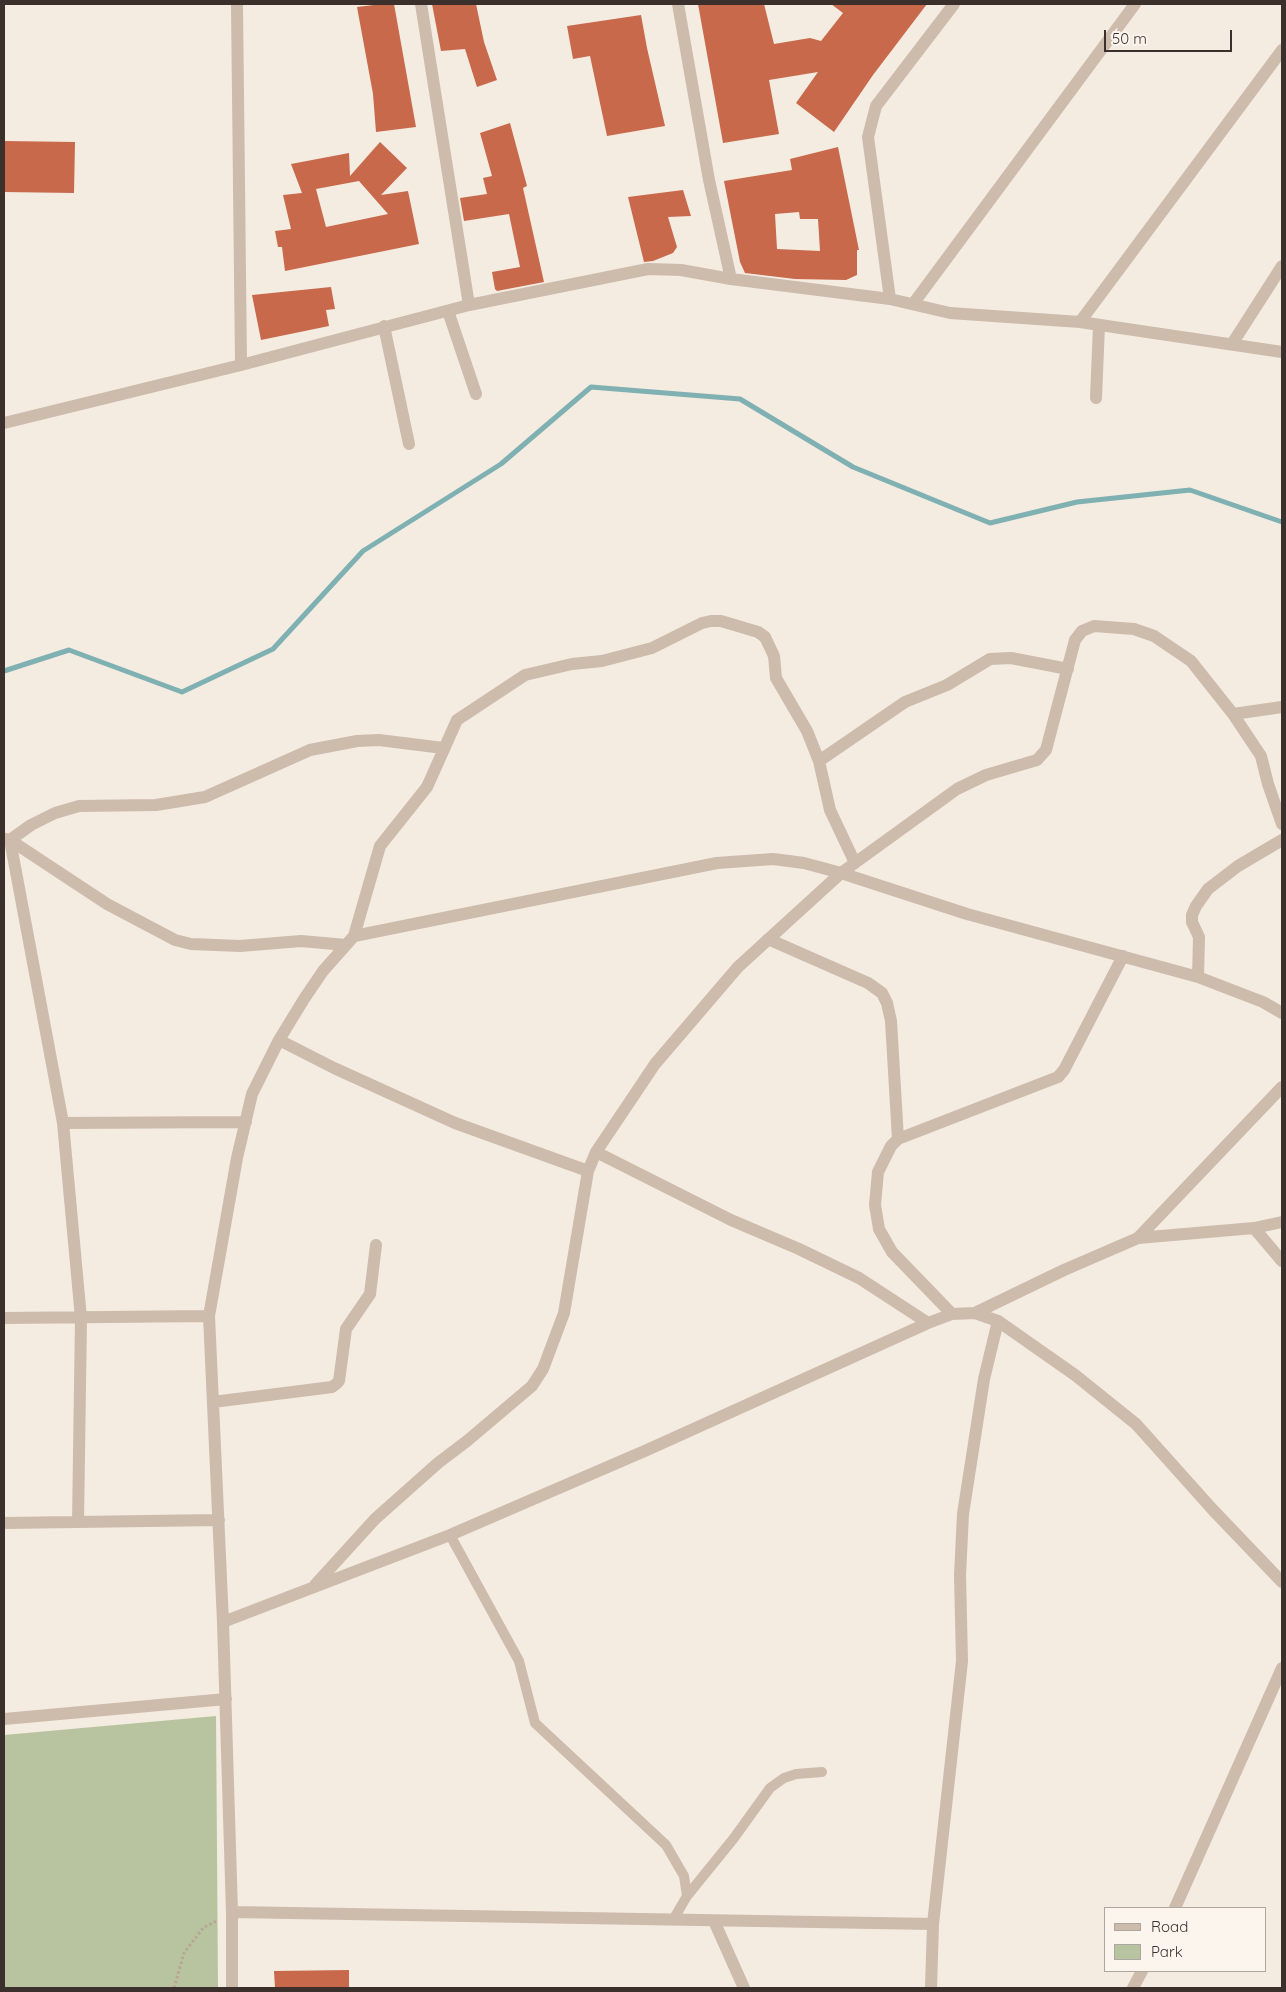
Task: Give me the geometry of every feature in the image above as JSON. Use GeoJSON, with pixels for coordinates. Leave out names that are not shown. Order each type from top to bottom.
{"type":"FeatureCollection","features":[{"type":"Feature","properties":{"kind":"street"},"geometry":{"type":"LineString","coordinates":[[237,4],[241,365]]}},
{"type":"Feature","properties":{"kind":"street"},"geometry":{"type":"LineString","coordinates":[[421,4],[469,305]]}},
{"type":"Feature","properties":{"kind":"street"},"geometry":{"type":"LineString","coordinates":[[678,4],[709,180],[731,279]]}},
{"type":"Feature","properties":{"kind":"street"},"geometry":{"type":"LineString","coordinates":[[890,299],[868,137],[876,106],[954,4]]}},
{"type":"Feature","properties":{"kind":"street"},"geometry":{"type":"LineString","coordinates":[[913,304],[1135,4]]}},
{"type":"Feature","properties":{"kind":"street"},"geometry":{"type":"LineString","coordinates":[[1080,322],[1282,50]]}},
{"type":"Feature","properties":{"kind":"street"},"geometry":{"type":"LineString","coordinates":[[1232,344],[1282,266]]}},
{"type":"Feature","properties":{"kind":"street"},"geometry":{"type":"LineString","coordinates":[[6,421],[241,365],[469,305],[648,269],[681,270],[731,279],[890,299],[950,314],[1080,322],[1282,352]]}},
{"type":"Feature","properties":{"kind":"street"},"geometry":{"type":"LineString","coordinates":[[448,311],[476,394]]}},
{"type":"Feature","properties":{"kind":"street"},"geometry":{"type":"LineString","coordinates":[[1096,398],[1099,325]]}},
{"type":"Feature","properties":{"kind":"street"},"geometry":{"type":"LineString","coordinates":[[384,326],[409,444]]}},
{"type":"Feature","properties":{"kind":"street"},"geometry":{"type":"LineString","coordinates":[[232,1988],[232,1912],[226,1699],[209,1316],[237,1158],[252,1094],[279,1040],[323,971],[350,940],[380,846],[427,787],[457,720],[525,675],[572,664],[602,661],[652,648],[702,623],[720,621],[758,632],[765,636],[774,656],[776,678],[807,731],[819,761],[830,810],[855,863]]}},
{"type":"Feature","properties":{"kind":"street"},"geometry":{"type":"LineString","coordinates":[[315,1586],[374,1519],[438,1463],[532,1386],[544,1369],[564,1313],[588,1171],[596,1152],[655,1064],[738,967],[842,873],[957,789],[986,775],[1037,760],[1046,750],[1075,640],[1082,632],[1094,626],[1134,629],[1154,636],[1191,661],[1232,714],[1261,756],[1268,784],[1282,824]]}},
{"type":"Feature","properties":{"kind":"street"},"geometry":{"type":"LineString","coordinates":[[819,761],[905,702],[946,685],[990,660],[1011,658],[1068,669]]}},
{"type":"Feature","properties":{"kind":"street"},"geometry":{"type":"LineString","coordinates":[[1232,714],[1282,707]]}},
{"type":"Feature","properties":{"kind":"street"},"geometry":{"type":"LineString","coordinates":[[7,839],[55,813],[79,806],[156,805],[205,796],[310,750],[357,741],[379,740],[443,748]]}},
{"type":"Feature","properties":{"kind":"street"},"geometry":{"type":"LineString","coordinates":[[7,839],[107,904],[175,940],[191,944],[240,946],[301,941],[350,940],[717,863],[773,859],[804,863],[842,873],[967,914],[1198,977],[1263,1002],[1282,1013]]}},
{"type":"Feature","properties":{"kind":"street"},"geometry":{"type":"LineString","coordinates":[[7,839],[63,1123],[81,1318],[78,1522]]}},
{"type":"Feature","properties":{"kind":"street"},"geometry":{"type":"LineString","coordinates":[[1198,977],[1199,937],[1192,922],[1192,915],[1196,906],[1208,889],[1238,866],[1282,840]]}},
{"type":"Feature","properties":{"kind":"street"},"geometry":{"type":"LineString","coordinates":[[768,939],[882,992],[887,1003],[891,1021],[898,1139]]}},
{"type":"Feature","properties":{"kind":"street"},"geometry":{"type":"LineString","coordinates":[[952,1314],[892,1252],[879,1229],[875,1205],[878,1172],[891,1146],[898,1139],[1058,1077],[1064,1070],[1123,956]]}},
{"type":"Feature","properties":{"kind":"street"},"geometry":{"type":"LineString","coordinates":[[279,1040],[334,1068],[455,1123],[588,1171]]}},
{"type":"Feature","properties":{"kind":"street"},"geometry":{"type":"LineString","coordinates":[[1138,1238],[1282,1087]]}},
{"type":"Feature","properties":{"kind":"street"},"geometry":{"type":"LineString","coordinates":[[63,1123],[246,1122]]}},
{"type":"Feature","properties":{"kind":"street"},"geometry":{"type":"LineString","coordinates":[[596,1152],[730,1220],[799,1248],[859,1278],[928,1323]]}},
{"type":"Feature","properties":{"kind":"street"},"geometry":{"type":"LineString","coordinates":[[975,1313],[1064,1270],[1138,1238],[1254,1228],[1282,1222]]}},
{"type":"Feature","properties":{"kind":"street"},"geometry":{"type":"LineString","coordinates":[[1254,1228],[1282,1261]]}},
{"type":"Feature","properties":{"kind":"street"},"geometry":{"type":"LineString","coordinates":[[213,1402],[332,1387],[336,1384],[339,1381],[346,1329],[370,1294],[376,1244]]}},
{"type":"Feature","properties":{"kind":"street"},"geometry":{"type":"LineString","coordinates":[[223,1622],[450,1535],[648,1450],[928,1323],[952,1314],[975,1313],[998,1321],[1075,1374],[1136,1424],[1212,1510],[1282,1582]]}},
{"type":"Feature","properties":{"kind":"street"},"geometry":{"type":"LineString","coordinates":[[4,1318],[209,1316]]}},
{"type":"Feature","properties":{"kind":"street"},"geometry":{"type":"LineString","coordinates":[[932,1988],[934,1924],[962,1661],[960,1575],[963,1514],[983,1389],[998,1321]]}},
{"type":"Feature","properties":{"kind":"street"},"geometry":{"type":"LineString","coordinates":[[4,1523],[219,1520]]}},
{"type":"Feature","properties":{"kind":"street"},"geometry":{"type":"LineString","coordinates":[[1174,1907],[1282,1668]]}},
{"type":"Feature","properties":{"kind":"street"},"geometry":{"type":"LineString","coordinates":[[4,1719],[226,1699]]}},
{"type":"Feature","properties":{"kind":"street"},"geometry":{"type":"LineString","coordinates":[[232,1912],[934,1924]]}},
{"type":"Feature","properties":{"kind":"street"},"geometry":{"type":"LineString","coordinates":[[714,1921],[744,1988]]}},
{"type":"Feature","properties":{"kind":"street"},"geometry":{"type":"LineString","coordinates":[[1133,1988],[1141,1972]]}},
{"type":"Feature","properties":{"kind":"lane"},"geometry":{"type":"LineString","coordinates":[[450,1535],[519,1661],[535,1722],[666,1845],[684,1876],[687,1896]]}},
{"type":"Feature","properties":{"kind":"lane"},"geometry":{"type":"LineString","coordinates":[[673,1920],[687,1896],[770,1788],[790,1776],[822,1772]]}},
{"type":"Feature","properties":{"kind":"path"},"geometry":{"type":"LineString","coordinates":[[174,1988],[184,1953],[203,1928],[232,1912]]}},
{"type":"Feature","properties":{"kind":"green space"},"geometry":{"type":"Polygon","coordinates":[[[216,1716],[218,1988],[4,1988],[4,1735],[216,1716]]]}},
{"type":"Feature","properties":{"kind":"building"},"geometry":{"type":"Polygon","coordinates":[[[394,4],[416,127],[376,132],[373,94],[357,7],[394,4]]]}},
{"type":"Feature","properties":{"kind":"building"},"geometry":{"type":"Polygon","coordinates":[[[432,4],[476,4],[484,42],[497,80],[477,87],[465,49],[441,51],[432,4]]]}},
{"type":"Feature","properties":{"kind":"building"},"geometry":{"type":"Polygon","coordinates":[[[698,4],[764,4],[774,44],[810,38],[821,41],[843,13],[831,4],[927,4],[873,75],[834,132],[796,103],[818,72],[769,80],[779,134],[723,143],[698,4]]]}},
{"type":"Feature","properties":{"kind":"building"},"geometry":{"type":"Polygon","coordinates":[[[641,15],[665,126],[607,136],[590,56],[573,59],[567,26],[641,15]]]}},
{"type":"Feature","properties":{"kind":"building"},"geometry":{"type":"Polygon","coordinates":[[[510,123],[527,186],[523,188],[544,282],[497,291],[492,272],[520,267],[509,214],[464,221],[460,198],[487,194],[483,178],[492,176],[480,133],[510,123]]]}},
{"type":"Feature","properties":{"kind":"building"},"geometry":{"type":"Polygon","coordinates":[[[4,141],[75,142],[74,193],[4,192],[4,141]]]}},
{"type":"Feature","properties":{"kind":"building"},"geometry":{"type":"Polygon","coordinates":[[[380,142],[407,168],[381,195],[408,191],[419,244],[285,271],[282,247],[278,247],[275,231],[291,229],[283,195],[302,193],[291,164],[349,153],[350,176],[380,142]],[[359,181],[316,189],[326,227],[388,214],[359,181]]]}},
{"type":"Feature","properties":{"kind":"building"},"geometry":{"type":"Polygon","coordinates":[[[838,147],[859,250],[857,250],[857,275],[846,280],[795,279],[745,273],[740,262],[724,181],[792,170],[790,159],[838,147]],[[799,212],[775,214],[777,249],[820,251],[818,219],[800,219],[799,212]]]}},
{"type":"Feature","properties":{"kind":"building"},"geometry":{"type":"Polygon","coordinates":[[[683,190],[691,216],[668,217],[677,247],[673,253],[653,261],[644,262],[628,197],[683,190]]]}},
{"type":"Feature","properties":{"kind":"building"},"geometry":{"type":"Polygon","coordinates":[[[331,287],[335,309],[326,310],[329,326],[261,340],[252,295],[331,287]]]}},
{"type":"Feature","properties":{"kind":"building"},"geometry":{"type":"Polygon","coordinates":[[[349,1970],[349,1988],[275,1988],[274,1971],[349,1970]]]}},
{"type":"Feature","properties":{"kind":"waterway"},"geometry":{"type":"LineString","coordinates":[[4,671],[69,650],[182,692],[273,649],[363,551],[501,464],[591,387],[740,399],[853,467],[990,523],[1077,502],[1190,490],[1282,522]]}}]}
